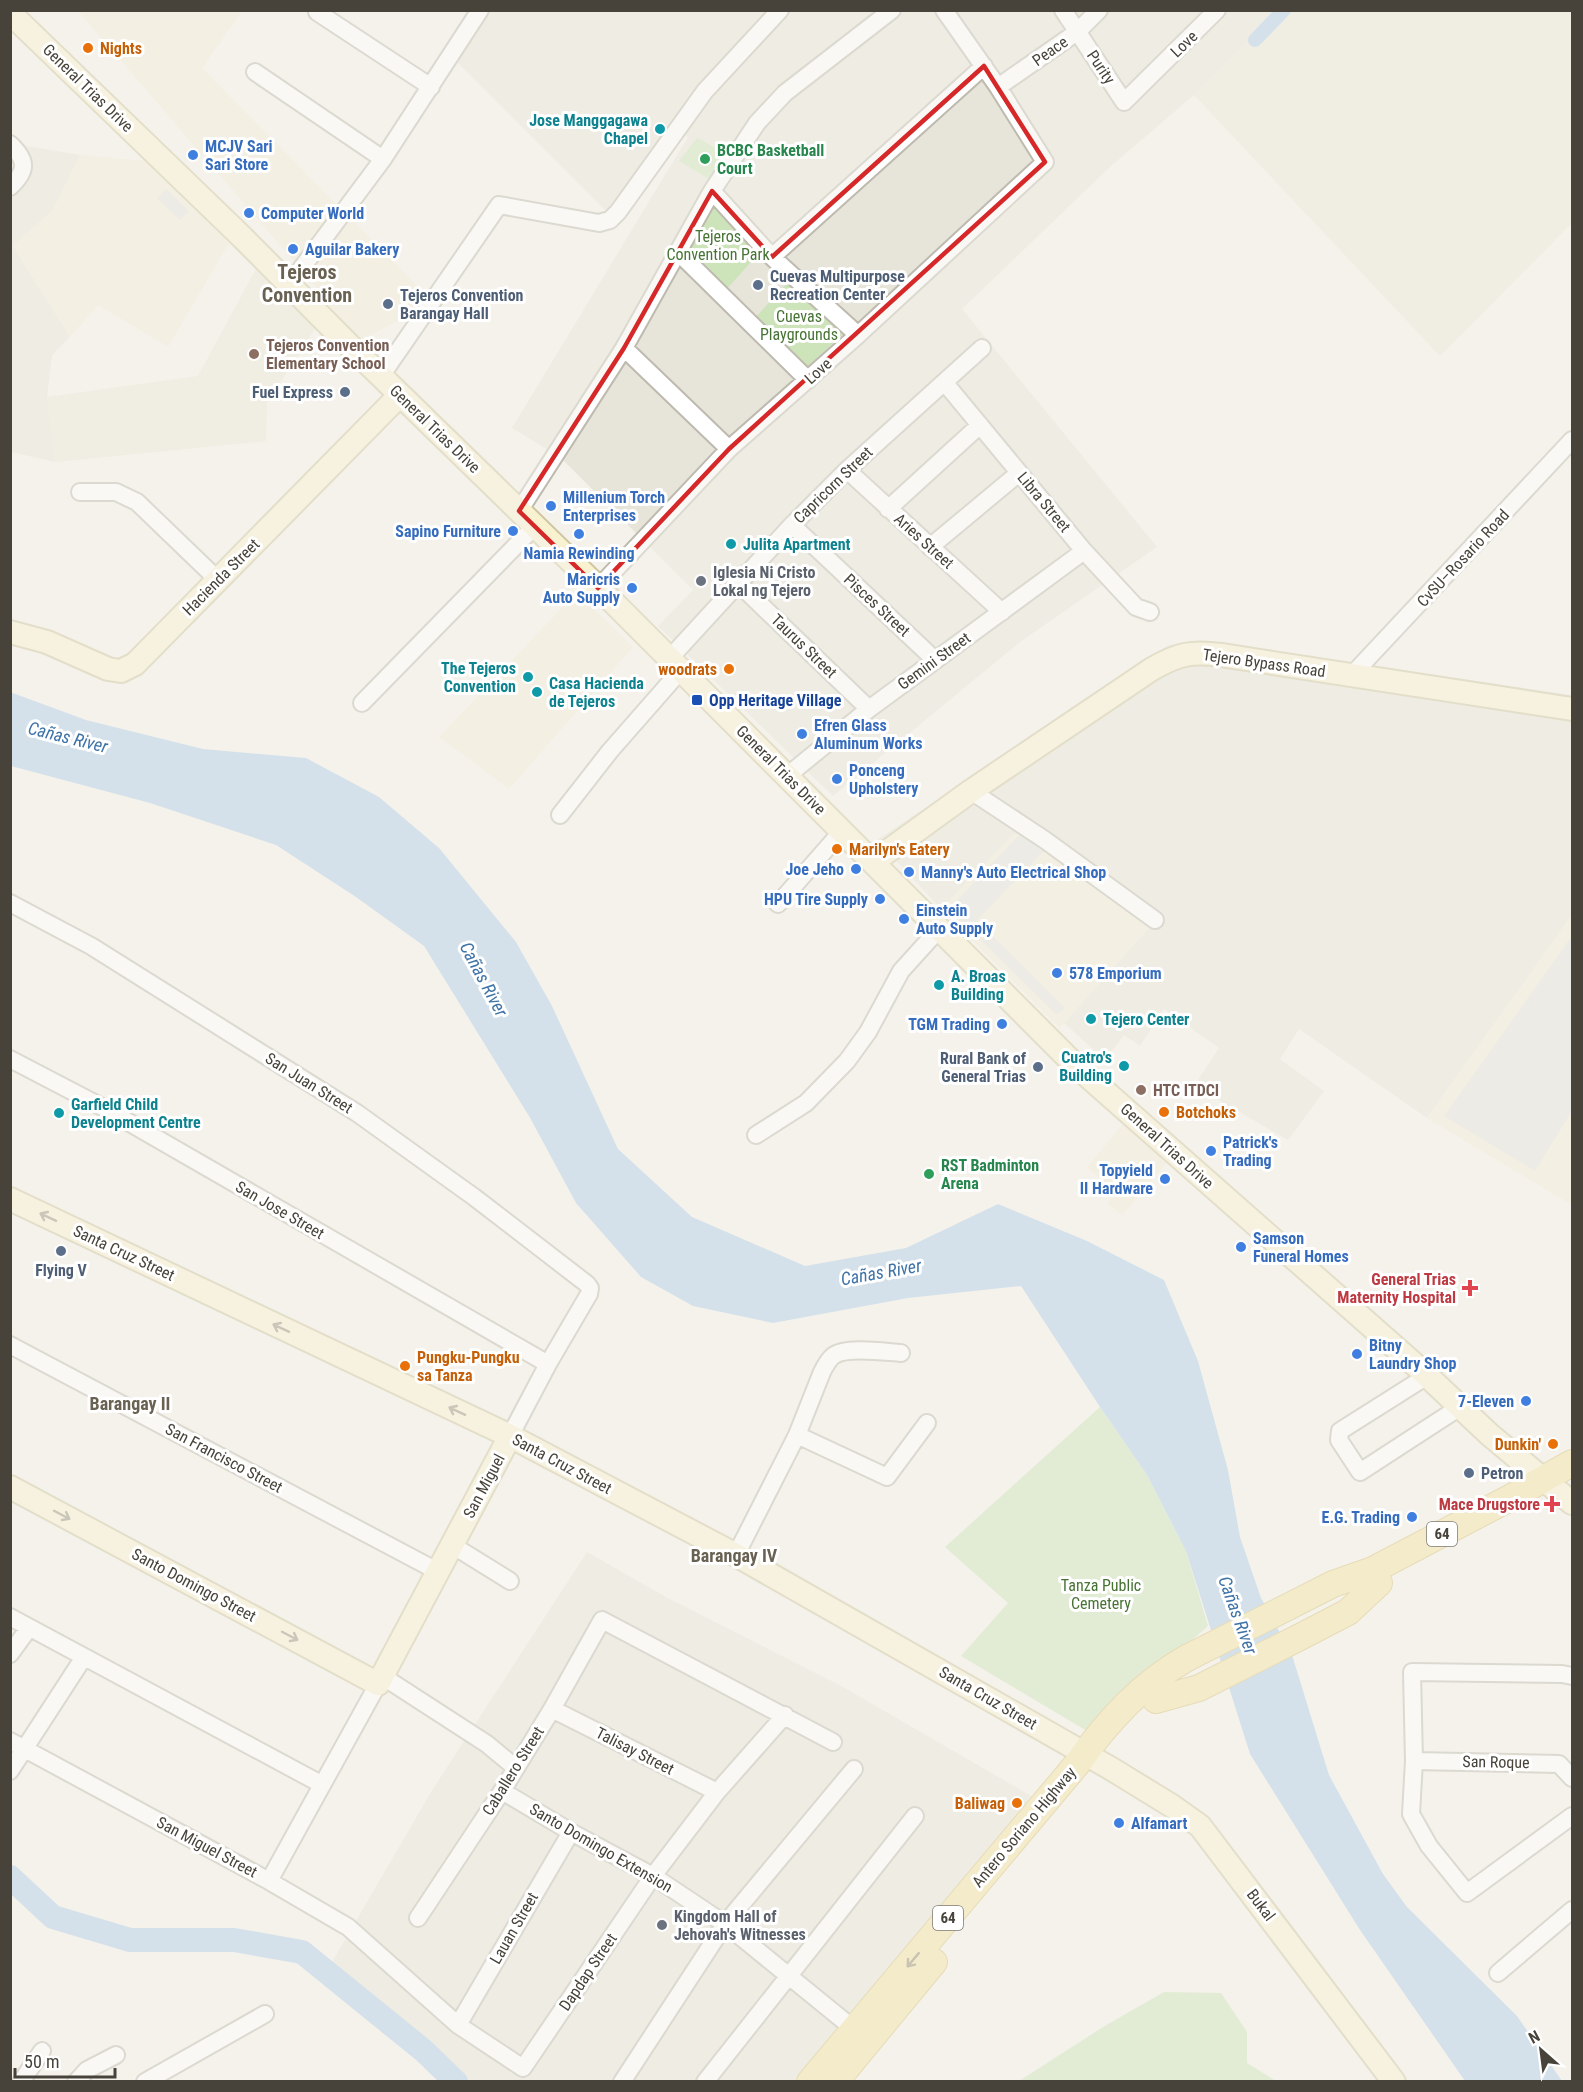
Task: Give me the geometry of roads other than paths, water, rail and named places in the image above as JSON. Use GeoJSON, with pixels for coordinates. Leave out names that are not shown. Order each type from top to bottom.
{"type":"FeatureCollection","features":[{"type":"Feature","properties":{"kind":"main road","name":"General Trias Drive"},"geometry":{"type":"LineString","coordinates":[[10,13],[675,664],[1075,1065],[1460,1407],[1561,1488]]}},
{"type":"Feature","properties":{"kind":"main road","name":"Hacienda Street"},"geometry":{"type":"LineString","coordinates":[[10,632],[47,642],[108,669],[121,671],[135,664],[400,395]]}},
{"type":"Feature","properties":{"kind":"main road","name":"Tejero Bypass Road"},"geometry":{"type":"LineString","coordinates":[[873,862],[971,791],[1152,669],[1169,659],[1184,654],[1215,654],[1572,709]]}},
{"type":"Feature","properties":{"kind":"main road","name":"Santa Cruz Street"},"geometry":{"type":"LineString","coordinates":[[10,1199],[510,1436],[736,1556],[1091,1757]]}},
{"type":"Feature","properties":{"kind":"main road","name":"San Miguel"},"geometry":{"type":"LineString","coordinates":[[380,1680],[510,1436]]}},
{"type":"Feature","properties":{"kind":"main road","name":"Antero Soriano Highway"},"geometry":{"type":"LineString","coordinates":[[810,2082],[862,2035],[1091,1757],[1110,1721],[1152,1694],[1191,1675],[1337,1593],[1561,1488],[1572,1463]]}},
{"type":"Feature","properties":{"kind":"main road","name":"Santo Domingo Street"},"geometry":{"type":"LineString","coordinates":[[10,1487],[380,1680]]}},
{"type":"Feature","properties":{"kind":"main road","name":"Antero Soriano Highway"},"geometry":{"type":"LineString","coordinates":[[1191,1675],[1298,1638],[1348,1612],[1376,1576]]}},
{"type":"Feature","properties":{"kind":"main road","name":"Bukal"},"geometry":{"type":"LineString","coordinates":[[1091,1757],[1172,1806],[1200,1826],[1394,2082]]}},
{"type":"Feature","properties":{"kind":"main road","name":"Antero Soriano Highway"},"geometry":{"type":"LineString","coordinates":[[835,2082],[862,2035]]}},
{"type":"Feature","properties":{"kind":"street"},"geometry":{"type":"LineString","coordinates":[[381,376],[499,205],[599,223],[610,220],[705,91],[780,10]]}},
{"type":"Feature","properties":{"kind":"street"},"geometry":{"type":"LineString","coordinates":[[519,511],[624,348],[712,191],[757,123],[785,93],[892,10]]}},
{"type":"Feature","properties":{"kind":"street"},"geometry":{"type":"LineString","coordinates":[[944,10],[998,87]]}},
{"type":"Feature","properties":{"kind":"street","name":"Purity"},"geometry":{"type":"LineString","coordinates":[[1063,10],[1124,102]]}},
{"type":"Feature","properties":{"kind":"street","name":"Peace"},"geometry":{"type":"LineString","coordinates":[[998,87],[1077,32],[1100,10]]}},
{"type":"Feature","properties":{"kind":"street","name":"Love"},"geometry":{"type":"LineString","coordinates":[[1124,102],[1217,10]]}},
{"type":"Feature","properties":{"kind":"street"},"geometry":{"type":"LineString","coordinates":[[289,285],[383,159],[478,11]]}},
{"type":"Feature","properties":{"kind":"street"},"geometry":{"type":"LineString","coordinates":[[317,12],[431,87]]}},
{"type":"Feature","properties":{"kind":"street"},"geometry":{"type":"LineString","coordinates":[[772,257],[984,66]]}},
{"type":"Feature","properties":{"kind":"street"},"geometry":{"type":"LineString","coordinates":[[255,72],[383,159]]}},
{"type":"Feature","properties":{"kind":"street","name":"Love"},"geometry":{"type":"LineString","coordinates":[[598,588],[729,448],[858,336],[1045,162],[998,87]]}},
{"type":"Feature","properties":{"kind":"street"},"geometry":{"type":"LineString","coordinates":[[10,144],[21,157],[24,166],[20,178],[10,187]]}},
{"type":"Feature","properties":{"kind":"street"},"geometry":{"type":"LineString","coordinates":[[712,191],[772,257],[858,336]]}},
{"type":"Feature","properties":{"kind":"street"},"geometry":{"type":"LineString","coordinates":[[678,252],[808,381]]}},
{"type":"Feature","properties":{"kind":"street"},"geometry":{"type":"LineString","coordinates":[[624,348],[729,448]]}},
{"type":"Feature","properties":{"kind":"street","name":"Capricorn Street"},"geometry":{"type":"LineString","coordinates":[[560,815],[739,584],[792,525],[847,470],[982,348]]}},
{"type":"Feature","properties":{"kind":"street","name":"Libra Street"},"geometry":{"type":"LineString","coordinates":[[945,383],[1084,551],[1136,608],[1150,612]]}},
{"type":"Feature","properties":{"kind":"street"},"geometry":{"type":"LineString","coordinates":[[888,509],[980,426]]}},
{"type":"Feature","properties":{"kind":"street","name":"CvSU–Rosario Road"},"geometry":{"type":"LineString","coordinates":[[1352,675],[1572,440]]}},
{"type":"Feature","properties":{"kind":"street","name":"Aries Street"},"geometry":{"type":"LineString","coordinates":[[847,470],[1002,612]]}},
{"type":"Feature","properties":{"kind":"street"},"geometry":{"type":"LineString","coordinates":[[930,547],[1019,473]]}},
{"type":"Feature","properties":{"kind":"street"},"geometry":{"type":"LineString","coordinates":[[80,492],[116,492],[137,502],[218,580]]}},
{"type":"Feature","properties":{"kind":"street","name":"Pisces Street"},"geometry":{"type":"LineString","coordinates":[[792,525],[935,660]]}},
{"type":"Feature","properties":{"kind":"street"},"geometry":{"type":"LineString","coordinates":[[362,704],[535,526]]}},
{"type":"Feature","properties":{"kind":"street","name":"Gemini Street"},"geometry":{"type":"LineString","coordinates":[[787,776],[869,709],[1084,551]]}},
{"type":"Feature","properties":{"kind":"street","name":"Taurus Street"},"geometry":{"type":"LineString","coordinates":[[739,584],[869,709]]}},
{"type":"Feature","properties":{"kind":"street"},"geometry":{"type":"LineString","coordinates":[[971,791],[1045,840],[1155,920]]}},
{"type":"Feature","properties":{"kind":"street"},"geometry":{"type":"LineString","coordinates":[[778,904],[842,831]]}},
{"type":"Feature","properties":{"kind":"street","name":"San Juan Street"},"geometry":{"type":"LineString","coordinates":[[10,903],[91,946],[357,1113],[474,1197],[590,1288]]}},
{"type":"Feature","properties":{"kind":"street"},"geometry":{"type":"LineString","coordinates":[[756,1135],[806,1103],[847,1061],[868,1032],[901,971],[939,929]]}},
{"type":"Feature","properties":{"kind":"street","name":"San Jose Street"},"geometry":{"type":"LineString","coordinates":[[11,1059],[104,1108],[548,1364]]}},
{"type":"Feature","properties":{"kind":"street","name":"San Miguel"},"geometry":{"type":"LineString","coordinates":[[510,1436],[590,1288]]}},
{"type":"Feature","properties":{"kind":"street","name":"San Francisco Street"},"geometry":{"type":"LineString","coordinates":[[10,1345],[437,1571]]}},
{"type":"Feature","properties":{"kind":"street"},"geometry":{"type":"LineString","coordinates":[[736,1556],[796,1435],[826,1363],[835,1354],[848,1351],[901,1353]]}},
{"type":"Feature","properties":{"kind":"street"},"geometry":{"type":"LineString","coordinates":[[1427,1376],[1340,1431],[1339,1440],[1360,1472],[1460,1407]]}},
{"type":"Feature","properties":{"kind":"street"},"geometry":{"type":"LineString","coordinates":[[796,1435],[887,1478],[927,1424]]}},
{"type":"Feature","properties":{"kind":"street"},"geometry":{"type":"LineString","coordinates":[[452,1545],[510,1581]]}},
{"type":"Feature","properties":{"kind":"street"},"geometry":{"type":"LineString","coordinates":[[10,1617],[321,1784]]}},
{"type":"Feature","properties":{"kind":"street","name":"Caballero Street"},"geometry":{"type":"LineString","coordinates":[[417,1918],[502,1791],[602,1620],[785,1715]]}},
{"type":"Feature","properties":{"kind":"street"},"geometry":{"type":"LineString","coordinates":[[10,1654],[29,1628]]}},
{"type":"Feature","properties":{"kind":"street"},"geometry":{"type":"LineString","coordinates":[[10,1771],[17,1745],[84,1657]]}},
{"type":"Feature","properties":{"kind":"street"},"geometry":{"type":"LineString","coordinates":[[1572,1676],[1412,1672],[1414,1761],[1411,1814],[1429,1846],[1467,1893],[1572,1816]]}},
{"type":"Feature","properties":{"kind":"street"},"geometry":{"type":"LineString","coordinates":[[380,1680],[487,1744],[516,1768]]}},
{"type":"Feature","properties":{"kind":"street","name":"San Miguel Street"},"geometry":{"type":"LineString","coordinates":[[17,1745],[269,1881],[380,1680]]}},
{"type":"Feature","properties":{"kind":"street","name":"Talisay Street"},"geometry":{"type":"LineString","coordinates":[[552,1709],[717,1792]]}},
{"type":"Feature","properties":{"kind":"street"},"geometry":{"type":"LineString","coordinates":[[785,1715],[833,1742]]}},
{"type":"Feature","properties":{"kind":"street","name":"Dapdap Street"},"geometry":{"type":"LineString","coordinates":[[458,2025],[524,2068],[653,1875],[717,1792],[785,1715]]}},
{"type":"Feature","properties":{"kind":"street","name":"San Roque"},"geometry":{"type":"LineString","coordinates":[[1414,1761],[1559,1764],[1572,1778]]}},
{"type":"Feature","properties":{"kind":"street"},"geometry":{"type":"LineString","coordinates":[[622,2082],[725,1924],[854,1769]]}},
{"type":"Feature","properties":{"kind":"street","name":"Santo Domingo Extension"},"geometry":{"type":"LineString","coordinates":[[502,1791],[571,1832],[653,1875],[725,1924],[862,2035]]}},
{"type":"Feature","properties":{"kind":"street"},"geometry":{"type":"LineString","coordinates":[[705,2082],[915,1816]]}},
{"type":"Feature","properties":{"kind":"street","name":"Lauan Street"},"geometry":{"type":"LineString","coordinates":[[458,2025],[571,1832]]}},
{"type":"Feature","properties":{"kind":"street"},"geometry":{"type":"LineString","coordinates":[[269,1881],[348,1927],[458,2025]]}},
{"type":"Feature","properties":{"kind":"street"},"geometry":{"type":"LineString","coordinates":[[1498,1973],[1572,1910]]}},
{"type":"Feature","properties":{"kind":"street"},"geometry":{"type":"LineString","coordinates":[[145,2082],[265,2014]]}},
{"type":"Feature","properties":{"kind":"street"},"geometry":{"type":"LineString","coordinates":[[21,2082],[42,2051]]}},
{"type":"Feature","properties":{"kind":"street"},"geometry":{"type":"LineString","coordinates":[[76,2082],[87,2070],[116,2055]]}},
{"type":"Feature","properties":{"kind":"water","name":"Cañas River"},"geometry":{"type":"Polygon","coordinates":[[[10,692],[86,720],[203,749],[306,758],[379,797],[439,848],[516,942],[552,1006],[618,1149],[692,1217],[805,1266],[906,1248],[998,1204],[1087,1241],[1164,1280],[1198,1361],[1228,1470],[1240,1537],[1261,1598],[1292,1655],[1329,1775],[1383,1874],[1407,1907],[1517,2016],[1562,2081],[1465,2081],[1360,1930],[1250,1754],[1186,1551],[1147,1475],[1021,1286],[908,1298],[773,1323],[693,1306],[641,1277],[576,1203],[529,1116],[424,946],[356,897],[276,845],[150,803],[11,766],[10,692]]]}},
{"type":"Feature","properties":{"kind":"waterway"},"geometry":{"type":"LineString","coordinates":[[1255,40],[1284,10]]}},
{"type":"Feature","properties":{"kind":"waterway"},"geometry":{"type":"LineString","coordinates":[[10,1877],[53,1917],[130,1940],[234,1940],[302,1952],[424,2051],[456,2082]]}},
{"type":"Feature","properties":{"kind":"place","name":"Nights"},"geometry":{"type":"Point","coordinates":[88,48]}},
{"type":"Feature","properties":{"kind":"place","name":"Jose Manggagawa Chapel"},"geometry":{"type":"Point","coordinates":[660,129]}},
{"type":"Feature","properties":{"kind":"place","name":"MCJV Sari Sari Store"},"geometry":{"type":"Point","coordinates":[193,155]}},
{"type":"Feature","properties":{"kind":"place","name":"BCBC Basketball Court"},"geometry":{"type":"Point","coordinates":[705,159]}},
{"type":"Feature","properties":{"kind":"place","name":"Computer World"},"geometry":{"type":"Point","coordinates":[249,213]}},
{"type":"Feature","properties":{"kind":"place","name":"Aguilar Bakery"},"geometry":{"type":"Point","coordinates":[293,249]}},
{"type":"Feature","properties":{"kind":"place","name":"Cuevas Multipurpose Recreation Center"},"geometry":{"type":"Point","coordinates":[758,285]}},
{"type":"Feature","properties":{"kind":"place","name":"Tejeros Convention Barangay Hall"},"geometry":{"type":"Point","coordinates":[388,304]}},
{"type":"Feature","properties":{"kind":"place","name":"Tejeros Convention Elementary School"},"geometry":{"type":"Point","coordinates":[254,354]}},
{"type":"Feature","properties":{"kind":"place","name":"Fuel Express"},"geometry":{"type":"Point","coordinates":[345,392]}},
{"type":"Feature","properties":{"kind":"place","name":"Millenium Torch Enterprises"},"geometry":{"type":"Point","coordinates":[551,506]}},
{"type":"Feature","properties":{"kind":"place","name":"Sapino Furniture"},"geometry":{"type":"Point","coordinates":[513,531]}},
{"type":"Feature","properties":{"kind":"place","name":"Namia Rewinding"},"geometry":{"type":"Point","coordinates":[579,534]}},
{"type":"Feature","properties":{"kind":"place","name":"Julita Apartment"},"geometry":{"type":"Point","coordinates":[731,544]}},
{"type":"Feature","properties":{"kind":"place","name":"Iglesia Ni Cristo Lokal ng Tejero"},"geometry":{"type":"Point","coordinates":[701,581]}},
{"type":"Feature","properties":{"kind":"place","name":"Maricris Auto Supply"},"geometry":{"type":"Point","coordinates":[632,588]}},
{"type":"Feature","properties":{"kind":"place","name":"woodrats"},"geometry":{"type":"Point","coordinates":[729,669]}},
{"type":"Feature","properties":{"kind":"place","name":"The Tejeros Convention"},"geometry":{"type":"Point","coordinates":[528,677]}},
{"type":"Feature","properties":{"kind":"place","name":"Casa Hacienda de Tejeros"},"geometry":{"type":"Point","coordinates":[537,692]}},
{"type":"Feature","properties":{"kind":"place","name":"Opp Heritage Village"},"geometry":{"type":"Point","coordinates":[697,700]}},
{"type":"Feature","properties":{"kind":"place","name":"Efren Glass Aluminum Works"},"geometry":{"type":"Point","coordinates":[802,734]}},
{"type":"Feature","properties":{"kind":"place","name":"Ponceng Upholstery"},"geometry":{"type":"Point","coordinates":[837,779]}},
{"type":"Feature","properties":{"kind":"place","name":"Marilyn's Eatery"},"geometry":{"type":"Point","coordinates":[837,849]}},
{"type":"Feature","properties":{"kind":"place","name":"Joe Jeho"},"geometry":{"type":"Point","coordinates":[856,869]}},
{"type":"Feature","properties":{"kind":"place","name":"Manny's Auto Electrical Shop"},"geometry":{"type":"Point","coordinates":[909,872]}},
{"type":"Feature","properties":{"kind":"place","name":"HPU Tire Supply"},"geometry":{"type":"Point","coordinates":[880,899]}},
{"type":"Feature","properties":{"kind":"place","name":"Einstein Auto Supply"},"geometry":{"type":"Point","coordinates":[904,919]}},
{"type":"Feature","properties":{"kind":"place","name":"578 Emporium"},"geometry":{"type":"Point","coordinates":[1057,973]}},
{"type":"Feature","properties":{"kind":"place","name":"A. Broas Building"},"geometry":{"type":"Point","coordinates":[939,985]}},
{"type":"Feature","properties":{"kind":"place","name":"Tejero Center"},"geometry":{"type":"Point","coordinates":[1091,1019]}},
{"type":"Feature","properties":{"kind":"place","name":"TGM Trading"},"geometry":{"type":"Point","coordinates":[1002,1024]}},
{"type":"Feature","properties":{"kind":"place","name":"Cuatro's Building"},"geometry":{"type":"Point","coordinates":[1124,1066]}},
{"type":"Feature","properties":{"kind":"place","name":"Rural Bank of General Trias"},"geometry":{"type":"Point","coordinates":[1038,1067]}},
{"type":"Feature","properties":{"kind":"place","name":"HTC ITDCI"},"geometry":{"type":"Point","coordinates":[1141,1090]}},
{"type":"Feature","properties":{"kind":"place","name":"Botchoks"},"geometry":{"type":"Point","coordinates":[1164,1112]}},
{"type":"Feature","properties":{"kind":"place","name":"Garfield Child Development Centre"},"geometry":{"type":"Point","coordinates":[59,1113]}},
{"type":"Feature","properties":{"kind":"place","name":"Patrick's Trading"},"geometry":{"type":"Point","coordinates":[1211,1151]}},
{"type":"Feature","properties":{"kind":"place","name":"RST Badminton Arena"},"geometry":{"type":"Point","coordinates":[929,1174]}},
{"type":"Feature","properties":{"kind":"place","name":"Topyield II Hardware"},"geometry":{"type":"Point","coordinates":[1165,1179]}},
{"type":"Feature","properties":{"kind":"place","name":"Samson Funeral Homes"},"geometry":{"type":"Point","coordinates":[1241,1247]}},
{"type":"Feature","properties":{"kind":"place","name":"Flying V"},"geometry":{"type":"Point","coordinates":[61,1251]}},
{"type":"Feature","properties":{"kind":"place","name":"General Trias Maternity Hospital"},"geometry":{"type":"Point","coordinates":[1470,1288]}},
{"type":"Feature","properties":{"kind":"place","name":"Bitny Laundry Shop"},"geometry":{"type":"Point","coordinates":[1357,1354]}},
{"type":"Feature","properties":{"kind":"place","name":"Pungku-Pungku sa Tanza"},"geometry":{"type":"Point","coordinates":[405,1366]}},
{"type":"Feature","properties":{"kind":"place","name":"7-Eleven"},"geometry":{"type":"Point","coordinates":[1526,1401]}},
{"type":"Feature","properties":{"kind":"place","name":"Dunkin'"},"geometry":{"type":"Point","coordinates":[1553,1444]}},
{"type":"Feature","properties":{"kind":"place","name":"Petron"},"geometry":{"type":"Point","coordinates":[1469,1473]}},
{"type":"Feature","properties":{"kind":"place","name":"Mace Drugstore"},"geometry":{"type":"Point","coordinates":[1552,1504]}},
{"type":"Feature","properties":{"kind":"place","name":"E.G. Trading"},"geometry":{"type":"Point","coordinates":[1412,1517]}},
{"type":"Feature","properties":{"kind":"place","name":"Baliwag"},"geometry":{"type":"Point","coordinates":[1017,1803]}},
{"type":"Feature","properties":{"kind":"place","name":"Alfamart"},"geometry":{"type":"Point","coordinates":[1119,1823]}},
{"type":"Feature","properties":{"kind":"place","name":"Kingdom Hall of Jehovah's Witnesses"},"geometry":{"type":"Point","coordinates":[662,1925]}},
{"type":"Feature","properties":{"kind":"district","name":"Tejeros Convention"},"geometry":{"type":"Point","coordinates":[307,284]}},
{"type":"Feature","properties":{"kind":"district","name":"Barangay II"},"geometry":{"type":"Point","coordinates":[130,1403]}},
{"type":"Feature","properties":{"kind":"district","name":"Barangay IV"},"geometry":{"type":"Point","coordinates":[734,1555]}},
{"type":"Feature","properties":{"kind":"park label","name":"Tejeros Convention Park"},"geometry":{"type":"Point","coordinates":[718,245]}},
{"type":"Feature","properties":{"kind":"park label","name":"Cuevas Playgrounds"},"geometry":{"type":"Point","coordinates":[799,325]}},
{"type":"Feature","properties":{"kind":"park label","name":"Tanza Public Cemetery"},"geometry":{"type":"Point","coordinates":[1101,1594]}}]}
